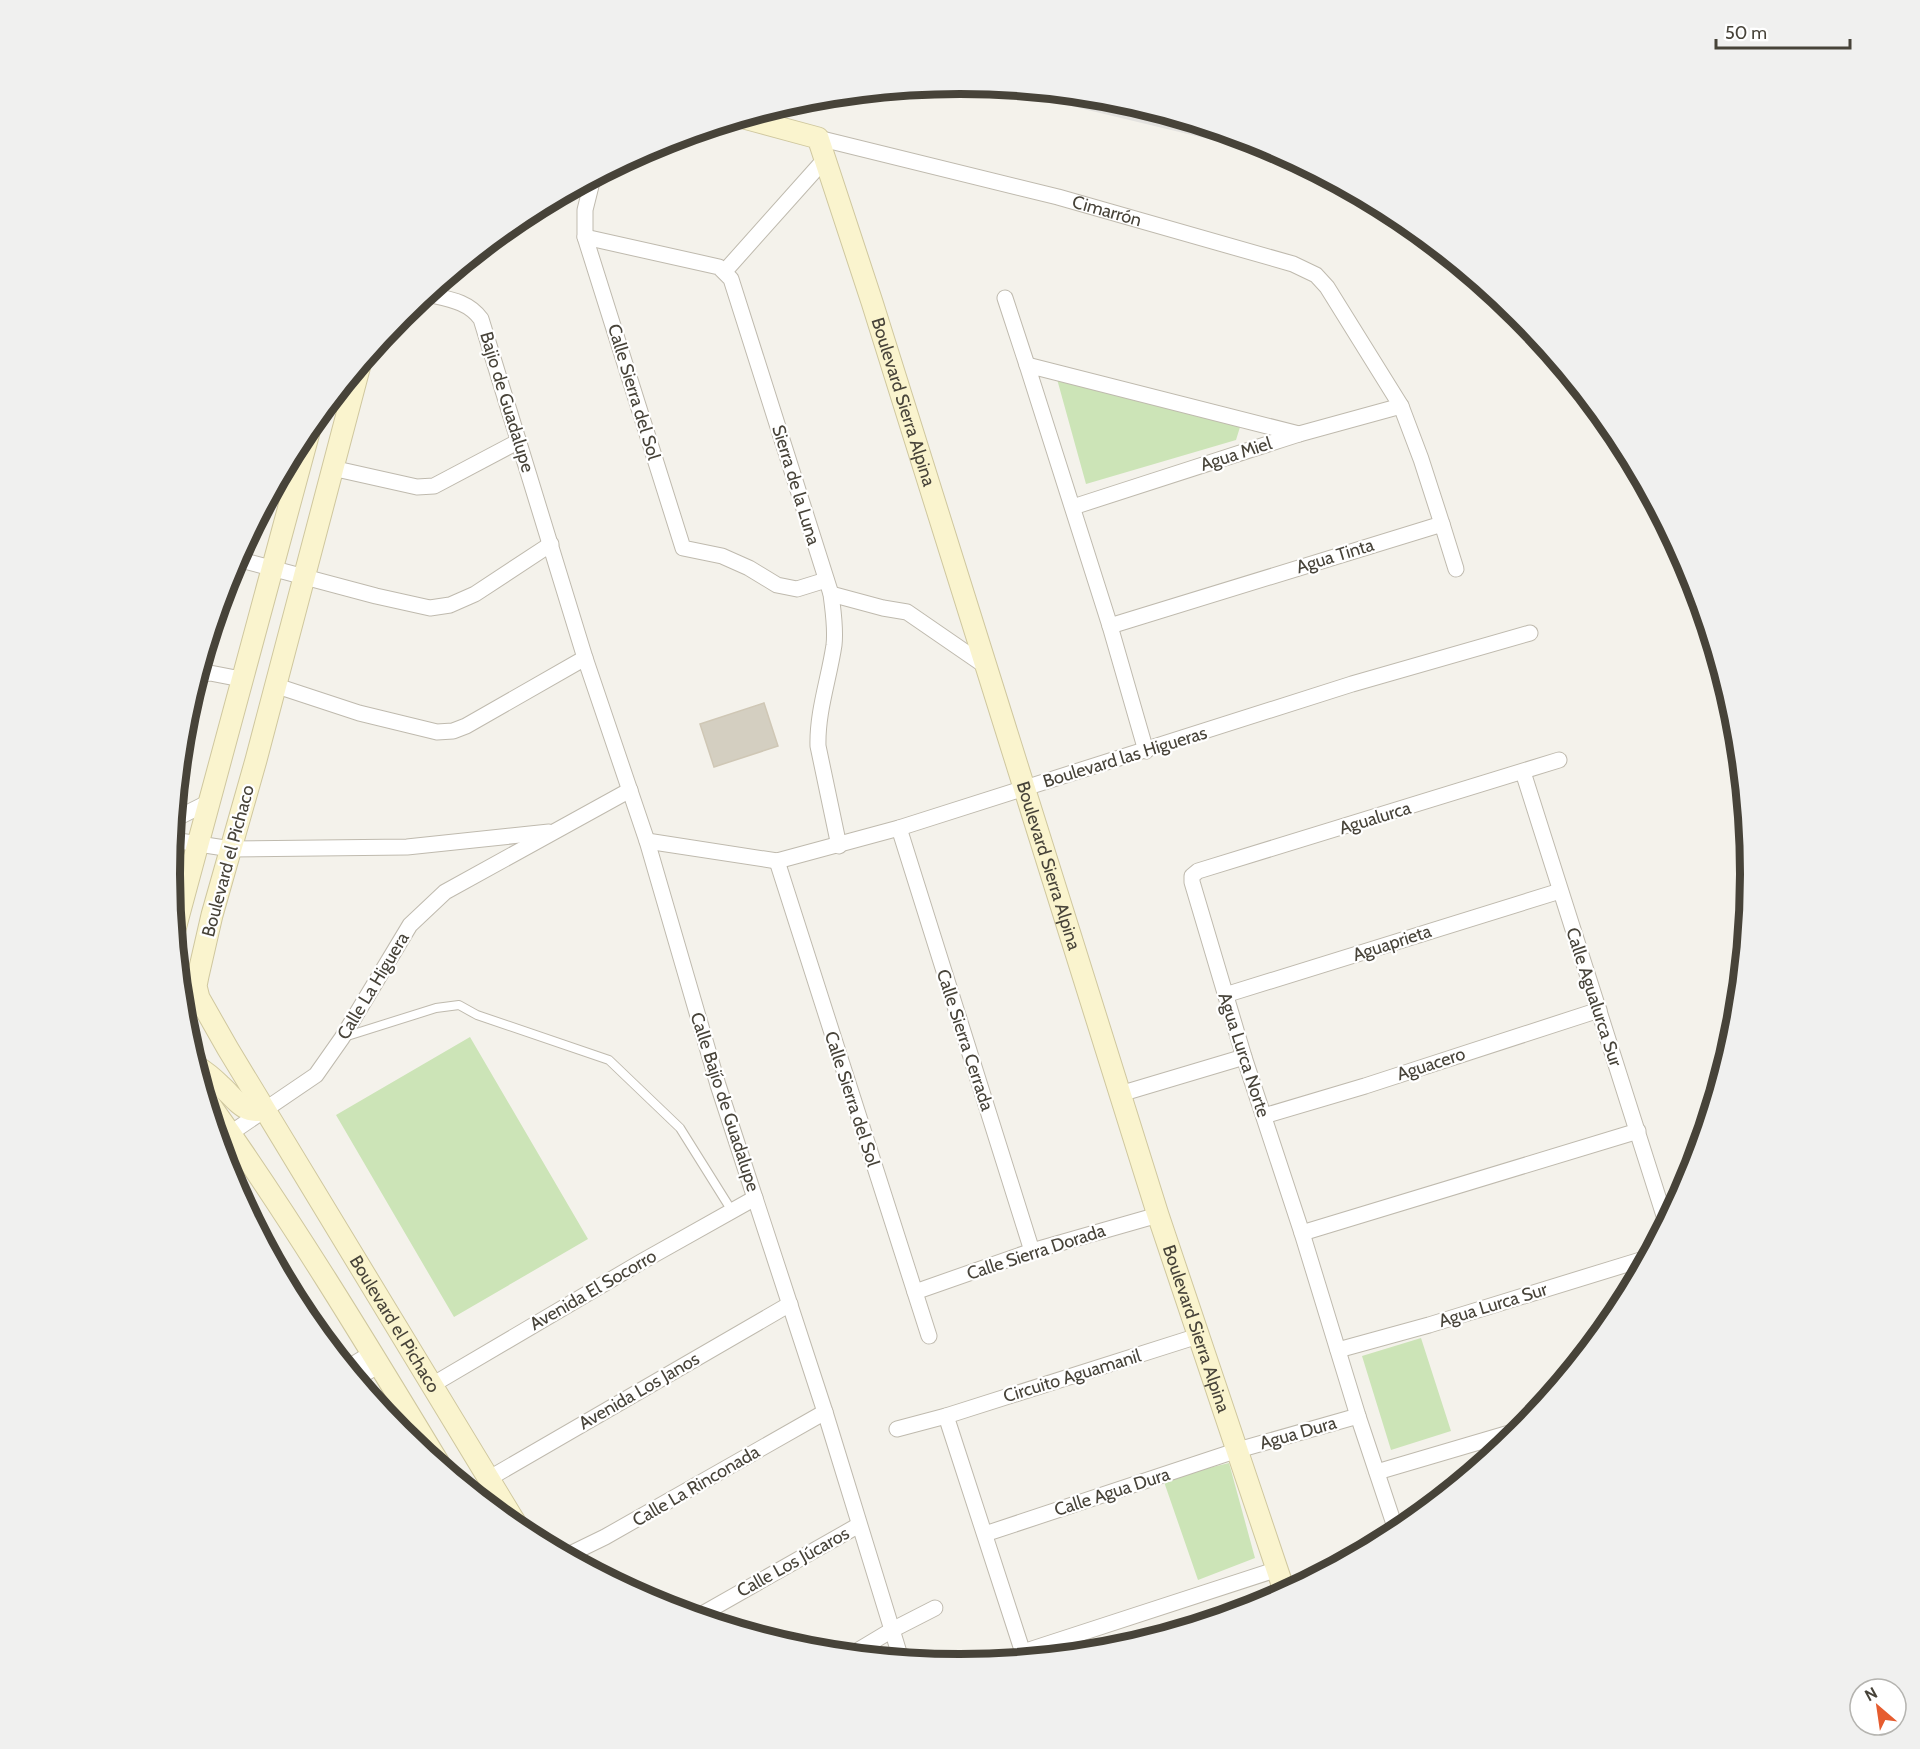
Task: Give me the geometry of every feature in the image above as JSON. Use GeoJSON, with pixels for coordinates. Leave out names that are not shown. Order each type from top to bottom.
{"type":"FeatureCollection","features":[{"type":"Feature","properties":{"kind":"street","name":"Cimarrón"},"geometry":{"type":"LineString","coordinates":[[757,121],[1070,201],[1293,264],[1316,275],[1328,286],[1401,406]]}},
{"type":"Feature","properties":{"kind":"street","name":"Boulevard Sierra Alpina"},"geometry":{"type":"LineString","coordinates":[[818,138],[1158,1215],[1282,1584]]}},
{"type":"Feature","properties":{"kind":"street"},"geometry":{"type":"LineString","coordinates":[[585,237],[719,267],[725,271],[825,159]]}},
{"type":"Feature","properties":{"kind":"street","name":"Calle Sierra del Sol"},"geometry":{"type":"LineString","coordinates":[[590,188],[585,210],[585,237],[683,548],[722,556],[777,585],[797,589],[829,587]]}},
{"type":"Feature","properties":{"kind":"street","name":"Sierra de la Luna"},"geometry":{"type":"LineString","coordinates":[[725,271],[731,279],[829,587],[834,619],[834,643],[818,730],[818,746],[839,846]]}},
{"type":"Feature","properties":{"kind":"street","name":"Bajio de Guadalupe"},"geometry":{"type":"LineString","coordinates":[[437,296],[463,303],[474,309],[481,319],[551,544]]}},
{"type":"Feature","properties":{"kind":"street"},"geometry":{"type":"LineString","coordinates":[[1005,298],[1073,507],[1146,751]]}},
{"type":"Feature","properties":{"kind":"street"},"geometry":{"type":"LineString","coordinates":[[1027,365],[1299,434]]}},
{"type":"Feature","properties":{"kind":"street","name":"Boulevard el Pichaco"},"geometry":{"type":"LineString","coordinates":[[355,383],[212,915],[196,986],[205,1008],[264,1110],[506,1508]]}},
{"type":"Feature","properties":{"kind":"street"},"geometry":{"type":"LineString","coordinates":[[1401,406],[1414,439],[1456,570]]}},
{"type":"Feature","properties":{"kind":"street","name":"Agua Miel"},"geometry":{"type":"LineString","coordinates":[[1073,507],[1299,434],[1401,406]]}},
{"type":"Feature","properties":{"kind":"street"},"geometry":{"type":"LineString","coordinates":[[332,468],[417,487],[434,486],[519,441]]}},
{"type":"Feature","properties":{"kind":"street","name":"Boulevard el Pichaco"},"geometry":{"type":"LineString","coordinates":[[181,906],[272,567],[294,469]]}},
{"type":"Feature","properties":{"kind":"street","name":"Agua Tinta"},"geometry":{"type":"LineString","coordinates":[[1110,626],[1442,524]]}},
{"type":"Feature","properties":{"kind":"street"},"geometry":{"type":"LineString","coordinates":[[246,561],[430,608],[450,605],[475,594],[551,544]]}},
{"type":"Feature","properties":{"kind":"street","name":"Calle Bajío de Guadalupe"},"geometry":{"type":"LineString","coordinates":[[551,544],[585,658],[647,841],[718,1085],[825,1412],[899,1652]]}},
{"type":"Feature","properties":{"kind":"street"},"geometry":{"type":"LineString","coordinates":[[829,587],[883,608],[907,612],[984,665]]}},
{"type":"Feature","properties":{"kind":"street","name":"Boulevard las Higueras"},"geometry":{"type":"LineString","coordinates":[[647,841],[777,861],[899,828],[1352,684],[1530,633]]}},
{"type":"Feature","properties":{"kind":"street"},"geometry":{"type":"LineString","coordinates":[[274,685],[359,713],[437,732],[453,731],[466,726],[585,658]]}},
{"type":"Feature","properties":{"kind":"street"},"geometry":{"type":"LineString","coordinates":[[207,674],[241,679]]}},
{"type":"Feature","properties":{"kind":"street","name":"Agualurca"},"geometry":{"type":"LineString","coordinates":[[1192,876],[1198,871],[1559,760]]}},
{"type":"Feature","properties":{"kind":"street","name":"Calle Agualurca Sur"},"geometry":{"type":"LineString","coordinates":[[1523,772],[1663,1212]]}},
{"type":"Feature","properties":{"kind":"street","name":"Calle La Higuera"},"geometry":{"type":"LineString","coordinates":[[225,1136],[316,1075],[342,1038],[410,925],[445,892],[630,790]]}},
{"type":"Feature","properties":{"kind":"street"},"geometry":{"type":"LineString","coordinates":[[183,815],[209,802]]}},
{"type":"Feature","properties":{"kind":"street","name":"Calle Sierra Cerrada"},"geometry":{"type":"LineString","coordinates":[[899,828],[1032,1251]]}},
{"type":"Feature","properties":{"kind":"street"},"geometry":{"type":"LineString","coordinates":[[181,841],[231,849],[407,847],[558,831]]}},
{"type":"Feature","properties":{"kind":"street","name":"Calle Sierra del Sol"},"geometry":{"type":"LineString","coordinates":[[777,861],[929,1336]]}},
{"type":"Feature","properties":{"kind":"street","name":"Agua Lurca Norte"},"geometry":{"type":"LineString","coordinates":[[1192,876],[1191,882],[1244,1057],[1394,1523]]}},
{"type":"Feature","properties":{"kind":"street","name":"Aguaprieta"},"geometry":{"type":"LineString","coordinates":[[1225,995],[1560,891]]}},
{"type":"Feature","properties":{"kind":"street","name":"Aguacero"},"geometry":{"type":"LineString","coordinates":[[1264,1116],[1365,1086],[1599,1010]]}},
{"type":"Feature","properties":{"kind":"street"},"geometry":{"type":"LineString","coordinates":[[1120,1094],[1244,1057]]}},
{"type":"Feature","properties":{"kind":"street"},"geometry":{"type":"LineString","coordinates":[[207,1074],[242,1107],[252,1111],[264,1110]]}},
{"type":"Feature","properties":{"kind":"street"},"geometry":{"type":"LineString","coordinates":[[1302,1233],[1638,1131]]}},
{"type":"Feature","properties":{"kind":"street","name":"Boulevard el Pichaco"},"geometry":{"type":"LineString","coordinates":[[227,1141],[284,1212],[427,1444]]}},
{"type":"Feature","properties":{"kind":"street","name":"Avenida El Socorro"},"geometry":{"type":"LineString","coordinates":[[432,1385],[641,1262],[756,1198]]}},
{"type":"Feature","properties":{"kind":"street","name":"Calle Sierra Dorada"},"geometry":{"type":"LineString","coordinates":[[915,1292],[1032,1251],[1158,1215]]}},
{"type":"Feature","properties":{"kind":"street","name":"Agua Lurca Sur"},"geometry":{"type":"LineString","coordinates":[[1338,1350],[1429,1325],[1637,1261]]}},
{"type":"Feature","properties":{"kind":"street","name":"Avenida Los Janos"},"geometry":{"type":"LineString","coordinates":[[489,1479],[790,1304]]}},
{"type":"Feature","properties":{"kind":"street","name":"Circuito Aguamanil"},"geometry":{"type":"LineString","coordinates":[[897,1429],[946,1416],[1198,1336]]}},
{"type":"Feature","properties":{"kind":"street"},"geometry":{"type":"LineString","coordinates":[[355,1366],[376,1359]]}},
{"type":"Feature","properties":{"kind":"street"},"geometry":{"type":"LineString","coordinates":[[361,1374],[376,1359]]}},
{"type":"Feature","properties":{"kind":"street","name":"Calle La Rinconada"},"geometry":{"type":"LineString","coordinates":[[574,1552],[605,1537],[825,1412]]}},
{"type":"Feature","properties":{"kind":"street"},"geometry":{"type":"LineString","coordinates":[[946,1416],[1023,1652]]}},
{"type":"Feature","properties":{"kind":"street","name":"Agua Dura"},"geometry":{"type":"LineString","coordinates":[[1238,1450],[1358,1416]]}},
{"type":"Feature","properties":{"kind":"street"},"geometry":{"type":"LineString","coordinates":[[1377,1472],[1502,1435]]}},
{"type":"Feature","properties":{"kind":"street","name":"Calle Agua Dura"},"geometry":{"type":"LineString","coordinates":[[985,1534],[1238,1450]]}},
{"type":"Feature","properties":{"kind":"street","name":"Calle Los Júcaros"},"geometry":{"type":"LineString","coordinates":[[706,1612],[859,1525]]}},
{"type":"Feature","properties":{"kind":"street"},"geometry":{"type":"LineString","coordinates":[[1038,1650],[1278,1569]]}},
{"type":"Feature","properties":{"kind":"street"},"geometry":{"type":"LineString","coordinates":[[861,1648],[935,1608]]}},
{"type":"Feature","properties":{"kind":"lane"},"geometry":{"type":"LineString","coordinates":[[342,1038],[436,1008],[459,1005],[477,1015],[609,1060],[680,1128],[732,1211]]}},
{"type":"Feature","properties":{"kind":"green space"},"geometry":{"type":"Polygon","coordinates":[[[1057,379],[1236,419],[1240,427],[1236,440],[1086,484],[1057,379]]]}},
{"type":"Feature","properties":{"kind":"green space"},"geometry":{"type":"Polygon","coordinates":[[[470,1037],[588,1239],[454,1317],[336,1115],[470,1037]]]}},
{"type":"Feature","properties":{"kind":"green space"},"geometry":{"type":"Polygon","coordinates":[[[1421,1338],[1451,1431],[1391,1450],[1362,1356],[1421,1338]]]}},
{"type":"Feature","properties":{"kind":"green space"},"geometry":{"type":"Polygon","coordinates":[[[1229,1463],[1255,1558],[1198,1580],[1163,1479],[1229,1463]]]}},
{"type":"Feature","properties":{"kind":"shaded area"},"geometry":{"type":"Polygon","coordinates":[[[1042,99],[1112,109],[1162,121],[1236,145],[1042,99]]]}},
{"type":"Feature","properties":{"kind":"building"},"geometry":{"type":"Polygon","coordinates":[[[764,703],[778,746],[714,767],[700,724],[764,703]]]}}]}
